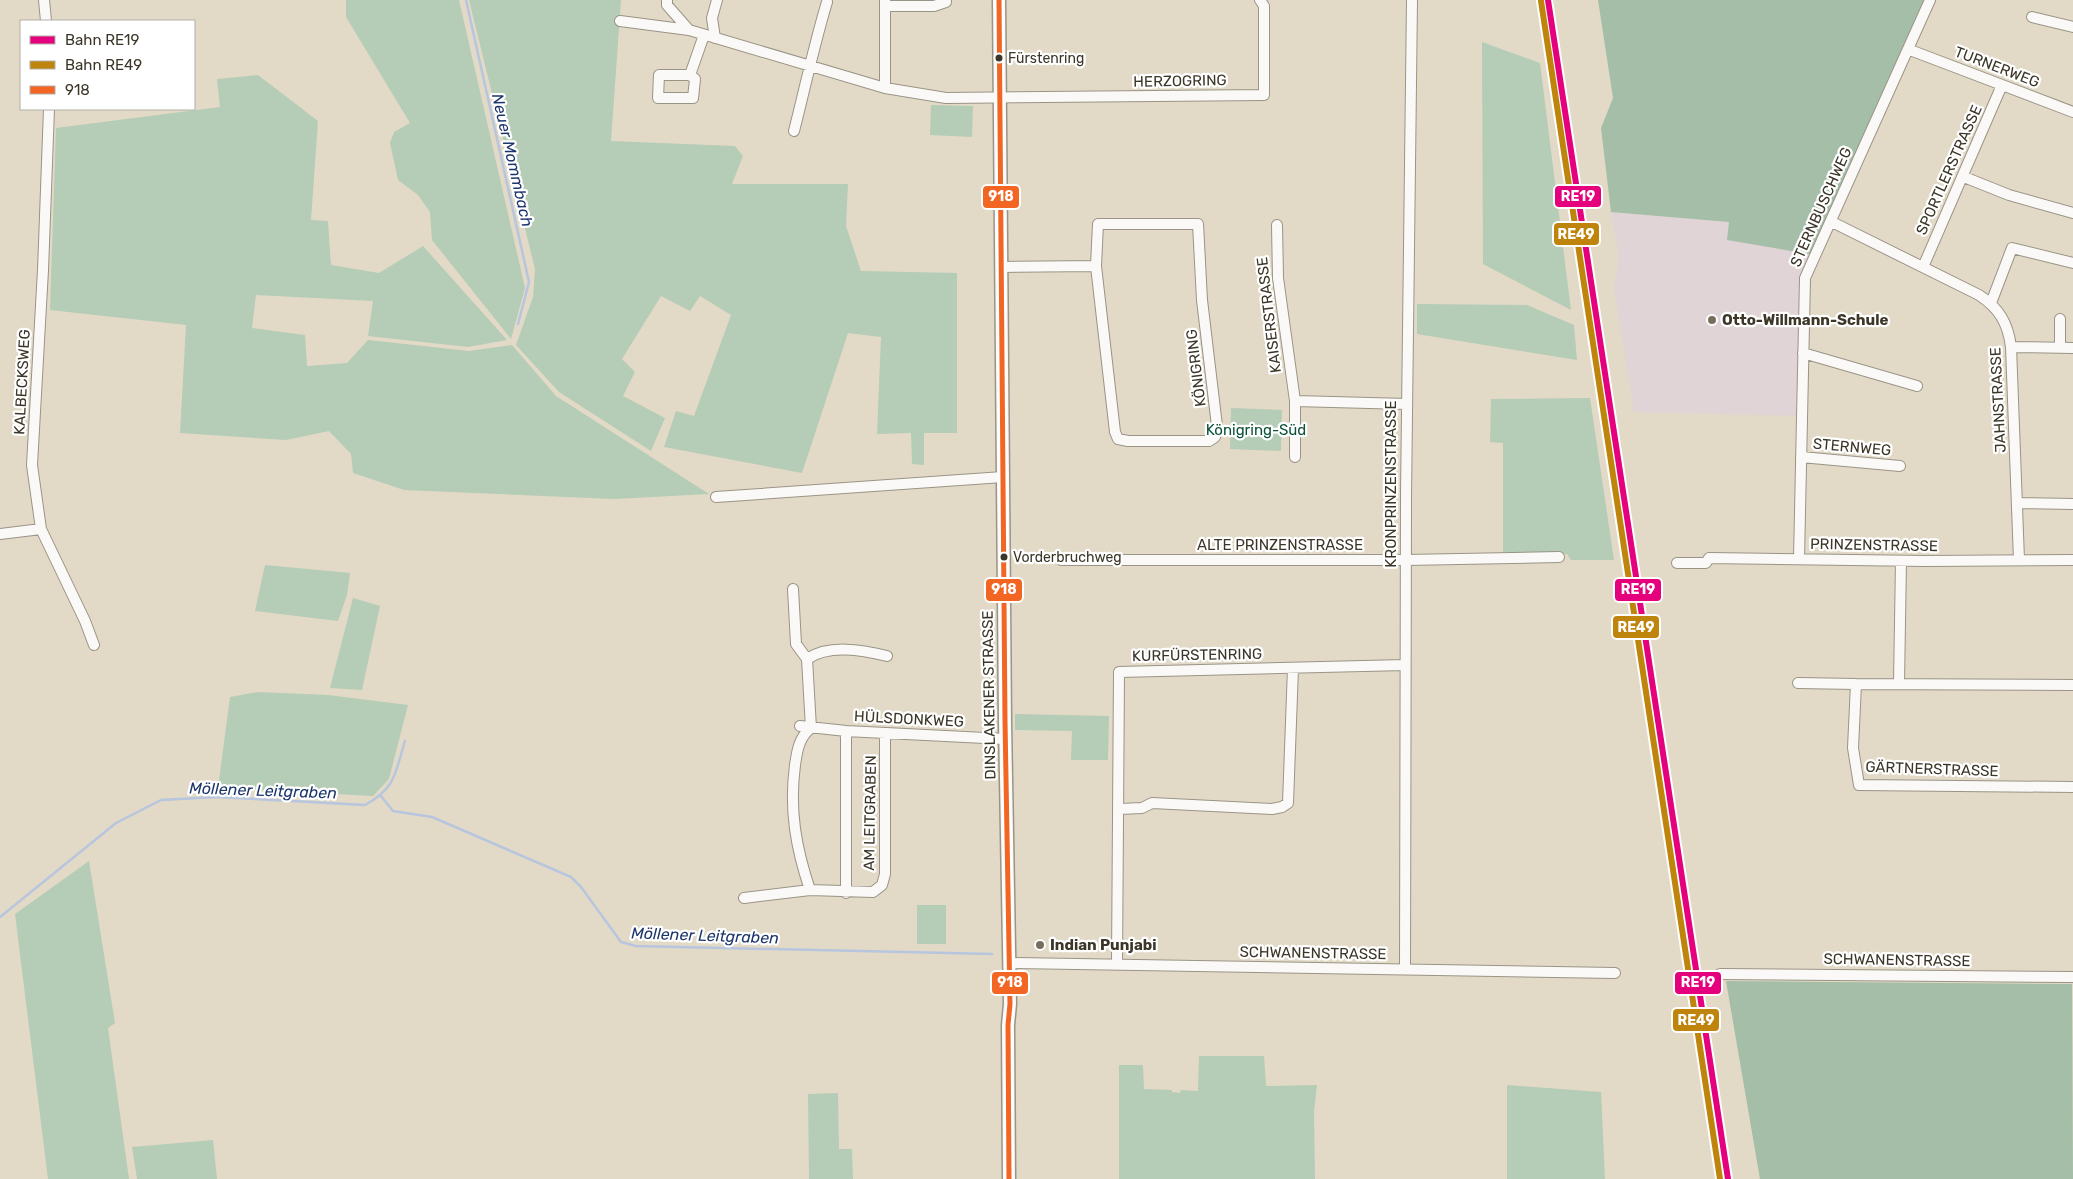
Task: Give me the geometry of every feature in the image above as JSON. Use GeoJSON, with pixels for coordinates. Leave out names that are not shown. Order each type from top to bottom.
{"type":"FeatureCollection","features":[{"type":"Feature","properties":{"kind":"main road","name":"DINSLAKENER STRASSE"},"geometry":{"type":"LineString","coordinates":[[998,0],[1005,739],[1010,963],[1010,1179]]}},
{"type":"Feature","properties":{"kind":"street"},"geometry":{"type":"LineString","coordinates":[[44,0],[46,20]]}},
{"type":"Feature","properties":{"kind":"street"},"geometry":{"type":"LineString","coordinates":[[667,0],[668,6],[689,30]]}},
{"type":"Feature","properties":{"kind":"street"},"geometry":{"type":"LineString","coordinates":[[715,38],[712,18],[717,0]]}},
{"type":"Feature","properties":{"kind":"street","name":"HERZOGRING"},"geometry":{"type":"LineString","coordinates":[[999,97],[1264,95],[1264,6],[1260,0]]}},
{"type":"Feature","properties":{"kind":"street","name":"KRONPRINZENSTRASSE"},"geometry":{"type":"LineString","coordinates":[[1404,969],[1407,404],[1412,0]]}},
{"type":"Feature","properties":{"kind":"street","name":"STERNBUSCHWEG"},"geometry":{"type":"LineString","coordinates":[[1799,559],[1806,278],[1910,50],[1930,0]]}},
{"type":"Feature","properties":{"kind":"street"},"geometry":{"type":"LineString","coordinates":[[794,131],[811,66],[812,49],[827,2]]}},
{"type":"Feature","properties":{"kind":"street"},"geometry":{"type":"LineString","coordinates":[[885,88],[885,3],[934,6],[946,2]]}},
{"type":"Feature","properties":{"kind":"street"},"geometry":{"type":"LineString","coordinates":[[2032,17],[2073,27]]}},
{"type":"Feature","properties":{"kind":"street"},"geometry":{"type":"LineString","coordinates":[[620,21],[689,30],[885,88],[946,98],[999,97]]}},
{"type":"Feature","properties":{"kind":"street"},"geometry":{"type":"LineString","coordinates":[[690,75],[704,34]]}},
{"type":"Feature","properties":{"kind":"street","name":"TURNERWEG"},"geometry":{"type":"LineString","coordinates":[[1910,50],[2073,112]]}},
{"type":"Feature","properties":{"kind":"street","name":"SPORTLERSTRASSE"},"geometry":{"type":"LineString","coordinates":[[1923,267],[1964,177],[2002,85]]}},
{"type":"Feature","properties":{"kind":"street","name":"KALBECKSWEG"},"geometry":{"type":"LineString","coordinates":[[50,110],[32,465],[41,529],[85,621],[94,645]]}},
{"type":"Feature","properties":{"kind":"street"},"geometry":{"type":"LineString","coordinates":[[1964,177],[2009,195],[2073,213]]}},
{"type":"Feature","properties":{"kind":"street","name":"JAHNSTRASSE"},"geometry":{"type":"LineString","coordinates":[[1832,222],[1991,303],[2003,317],[2011,347],[2019,560]]}},
{"type":"Feature","properties":{"kind":"street","name":"KÖNIGRING"},"geometry":{"type":"LineString","coordinates":[[1098,224],[1198,224],[1202,300],[1217,419],[1215,436],[1209,441],[1128,441],[1118,439],[1115,432],[1096,266],[1098,224]]}},
{"type":"Feature","properties":{"kind":"street","name":"KAISERSTRASSE"},"geometry":{"type":"LineString","coordinates":[[1277,225],[1278,278],[1295,401],[1295,457]]}},
{"type":"Feature","properties":{"kind":"street"},"geometry":{"type":"LineString","coordinates":[[1991,303],[2012,248],[2073,263]]}},
{"type":"Feature","properties":{"kind":"street"},"geometry":{"type":"LineString","coordinates":[[1001,267],[1096,266]]}},
{"type":"Feature","properties":{"kind":"street"},"geometry":{"type":"LineString","coordinates":[[2060,319],[2060,348]]}},
{"type":"Feature","properties":{"kind":"street"},"geometry":{"type":"LineString","coordinates":[[2011,347],[2073,348]]}},
{"type":"Feature","properties":{"kind":"street"},"geometry":{"type":"LineString","coordinates":[[1803,353],[1917,386]]}},
{"type":"Feature","properties":{"kind":"street"},"geometry":{"type":"LineString","coordinates":[[1295,401],[1407,404]]}},
{"type":"Feature","properties":{"kind":"street","name":"STERNWEG"},"geometry":{"type":"LineString","coordinates":[[1801,457],[1900,466]]}},
{"type":"Feature","properties":{"kind":"street"},"geometry":{"type":"LineString","coordinates":[[716,497],[1003,477]]}},
{"type":"Feature","properties":{"kind":"street"},"geometry":{"type":"LineString","coordinates":[[2018,503],[2073,504]]}},
{"type":"Feature","properties":{"kind":"street"},"geometry":{"type":"LineString","coordinates":[[0,534],[41,529]]}},
{"type":"Feature","properties":{"kind":"street","name":"ALTE PRINZENSTRASSE"},"geometry":{"type":"LineString","coordinates":[[1061,560],[1559,558]]}},
{"type":"Feature","properties":{"kind":"street","name":"PRINZENSTRASSE"},"geometry":{"type":"LineString","coordinates":[[1676,563],[1706,563],[1709,558],[1902,561],[2073,560]]}},
{"type":"Feature","properties":{"kind":"street"},"geometry":{"type":"LineString","coordinates":[[1899,683],[1902,561]]}},
{"type":"Feature","properties":{"kind":"street"},"geometry":{"type":"LineString","coordinates":[[793,589],[796,644],[807,659],[811,728],[803,734],[800,743],[792,788],[793,825],[799,858],[810,890]]}},
{"type":"Feature","properties":{"kind":"street"},"geometry":{"type":"LineString","coordinates":[[807,659],[818,651],[863,650],[887,656]]}},
{"type":"Feature","properties":{"kind":"street","name":"KURFÜRSTENRING"},"geometry":{"type":"LineString","coordinates":[[1117,964],[1119,672],[1406,666]]}},
{"type":"Feature","properties":{"kind":"street"},"geometry":{"type":"LineString","coordinates":[[1119,809],[1142,808],[1152,803],[1272,809],[1282,807],[1288,803],[1293,668]]}},
{"type":"Feature","properties":{"kind":"street"},"geometry":{"type":"LineString","coordinates":[[1798,682],[2073,685]]}},
{"type":"Feature","properties":{"kind":"street","name":"GÄRTNERSTRASSE"},"geometry":{"type":"LineString","coordinates":[[1856,684],[1853,748],[1859,785],[2073,787]]}},
{"type":"Feature","properties":{"kind":"street","name":"HÜLSDONKWEG"},"geometry":{"type":"LineString","coordinates":[[800,726],[846,731],[1005,739]]}},
{"type":"Feature","properties":{"kind":"street","name":"AM LEITGRABEN"},"geometry":{"type":"LineString","coordinates":[[846,731],[846,893]]}},
{"type":"Feature","properties":{"kind":"street","name":"AM LEITGRABEN"},"geometry":{"type":"LineString","coordinates":[[744,898],[810,890],[846,893],[873,892],[882,885],[885,874],[885,733]]}},
{"type":"Feature","properties":{"kind":"street","name":"SCHWANENSTRASSE"},"geometry":{"type":"LineString","coordinates":[[1010,963],[1615,973]]}},
{"type":"Feature","properties":{"kind":"street","name":"SCHWANENSTRASSE"},"geometry":{"type":"LineString","coordinates":[[1720,974],[2073,977]]}},
{"type":"Feature","properties":{"kind":"shaded area","name":"Otto-Willmann-Schule"},"geometry":{"type":"Polygon","coordinates":[[[1611,212],[1729,222],[1728,240],[1815,255],[1805,278],[1802,416],[1634,412],[1614,289],[1619,256],[1611,212]]]}},
{"type":"Feature","properties":{"kind":"green space"},"geometry":{"type":"Polygon","coordinates":[[[346,0],[459,0],[525,288],[511,339],[432,240],[430,212],[418,195],[398,180],[390,143],[394,132],[410,123],[346,17],[346,0]]]}},
{"type":"Feature","properties":{"kind":"green space"},"geometry":{"type":"Polygon","coordinates":[[[469,0],[621,0],[611,141],[735,146],[743,156],[732,184],[848,184],[846,226],[861,271],[957,273],[957,433],[924,433],[924,465],[912,464],[911,433],[877,434],[881,337],[848,333],[802,473],[664,447],[676,411],[694,416],[731,315],[700,296],[690,311],[661,296],[622,359],[635,372],[623,396],[665,418],[651,451],[559,392],[516,345],[533,297],[535,269],[469,0]]]}},
{"type":"Feature","properties":{"kind":"green space"},"geometry":{"type":"Polygon","coordinates":[[[1598,0],[1930,0],[1815,255],[1727,240],[1729,222],[1611,212],[1601,128],[1613,98],[1598,0]]]}},
{"type":"Feature","properties":{"kind":"green space"},"geometry":{"type":"Polygon","coordinates":[[[1482,42],[1540,63],[1571,310],[1483,264],[1482,42]]]}},
{"type":"Feature","properties":{"kind":"green space"},"geometry":{"type":"Polygon","coordinates":[[[258,75],[318,121],[311,220],[328,221],[331,265],[379,273],[423,246],[507,340],[468,347],[368,336],[373,301],[256,295],[252,328],[305,335],[307,366],[347,363],[368,340],[469,351],[512,345],[556,396],[709,494],[614,499],[404,490],[353,473],[351,454],[329,431],[286,440],[180,433],[186,325],[50,310],[56,128],[220,107],[217,79],[258,75]]]}},
{"type":"Feature","properties":{"kind":"green space"},"geometry":{"type":"Polygon","coordinates":[[[931,105],[973,106],[972,137],[930,135],[931,105]]]}},
{"type":"Feature","properties":{"kind":"green space"},"geometry":{"type":"Polygon","coordinates":[[[1417,304],[1527,305],[1574,325],[1577,360],[1417,334],[1417,304]]]}},
{"type":"Feature","properties":{"kind":"green space"},"geometry":{"type":"Polygon","coordinates":[[[1590,398],[1614,560],[1571,560],[1567,554],[1503,552],[1503,443],[1490,442],[1491,399],[1590,398]]]}},
{"type":"Feature","properties":{"kind":"green space","name":"Königring-Süd"},"geometry":{"type":"Polygon","coordinates":[[[1231,408],[1282,410],[1281,451],[1230,449],[1231,408]]]}},
{"type":"Feature","properties":{"kind":"green space"},"geometry":{"type":"Polygon","coordinates":[[[265,565],[350,573],[347,595],[338,621],[255,611],[265,565]]]}},
{"type":"Feature","properties":{"kind":"green space"},"geometry":{"type":"Polygon","coordinates":[[[353,598],[380,606],[362,690],[330,688],[353,598]]]}},
{"type":"Feature","properties":{"kind":"green space"},"geometry":{"type":"Polygon","coordinates":[[[258,692],[328,695],[408,705],[389,779],[373,796],[218,788],[230,697],[258,692]]]}},
{"type":"Feature","properties":{"kind":"green space"},"geometry":{"type":"Polygon","coordinates":[[[1015,714],[1109,716],[1108,760],[1071,760],[1072,731],[1015,730],[1015,714]]]}},
{"type":"Feature","properties":{"kind":"green space"},"geometry":{"type":"Polygon","coordinates":[[[89,861],[115,1023],[108,1028],[129,1179],[48,1179],[15,914],[89,861]]]}},
{"type":"Feature","properties":{"kind":"green space"},"geometry":{"type":"Polygon","coordinates":[[[917,905],[946,905],[946,944],[917,944],[917,905]]]}},
{"type":"Feature","properties":{"kind":"green space"},"geometry":{"type":"Polygon","coordinates":[[[1726,981],[2072,984],[2073,1179],[1760,1179],[1726,981]]]}},
{"type":"Feature","properties":{"kind":"green space"},"geometry":{"type":"Polygon","coordinates":[[[1199,1056],[1264,1056],[1266,1086],[1317,1085],[1314,1112],[1315,1179],[1119,1179],[1119,1065],[1143,1065],[1144,1089],[1172,1090],[1172,1092],[1180,1093],[1181,1090],[1198,1091],[1199,1056]]]}},
{"type":"Feature","properties":{"kind":"green space"},"geometry":{"type":"Polygon","coordinates":[[[1507,1085],[1601,1092],[1605,1179],[1507,1179],[1507,1085]]]}},
{"type":"Feature","properties":{"kind":"green space"},"geometry":{"type":"Polygon","coordinates":[[[838,1093],[839,1149],[852,1149],[853,1179],[809,1179],[808,1094],[838,1093]]]}},
{"type":"Feature","properties":{"kind":"green space"},"geometry":{"type":"Polygon","coordinates":[[[213,1140],[217,1179],[137,1179],[132,1147],[213,1140]]]}},
{"type":"Feature","properties":{"kind":"waterway","name":"Neuer Mommbach"},"geometry":{"type":"LineString","coordinates":[[466,0],[529,282],[518,324]]}},
{"type":"Feature","properties":{"kind":"waterway","name":"Möllener Leitgraben"},"geometry":{"type":"LineString","coordinates":[[0,917],[116,823],[161,800],[217,797],[365,805],[375,799],[389,786],[396,771],[405,741]]}},
{"type":"Feature","properties":{"kind":"waterway","name":"Möllener Leitgraben"},"geometry":{"type":"LineString","coordinates":[[381,796],[393,811],[432,817],[571,877],[581,887],[621,942],[636,946],[992,954]]}},
{"type":"Feature","properties":{"kind":"rail line","name":"RE19"},"geometry":{"type":"LineString","coordinates":[[1548,0],[1728,1179]]}},
{"type":"Feature","properties":{"kind":"rail line","name":"RE49"},"geometry":{"type":"LineString","coordinates":[[1541,1],[1720,1179]]}},
{"type":"Feature","properties":{"kind":"transit line","name":"918"},"geometry":{"type":"LineString","coordinates":[[999,0],[1005,721],[1010,1004],[1008,1025],[1009,1179]]}},
{"type":"Feature","properties":{"kind":"place","name":"Fürstenring"},"geometry":{"type":"Point","coordinates":[999,58]}},
{"type":"Feature","properties":{"kind":"place","name":"Otto-Willmann-Schule"},"geometry":{"type":"Point","coordinates":[1712,320]}},
{"type":"Feature","properties":{"kind":"place","name":"Vorderbruchweg"},"geometry":{"type":"Point","coordinates":[1004,557]}},
{"type":"Feature","properties":{"kind":"place","name":"Indian Punjabi"},"geometry":{"type":"Point","coordinates":[1040,945]}}]}
